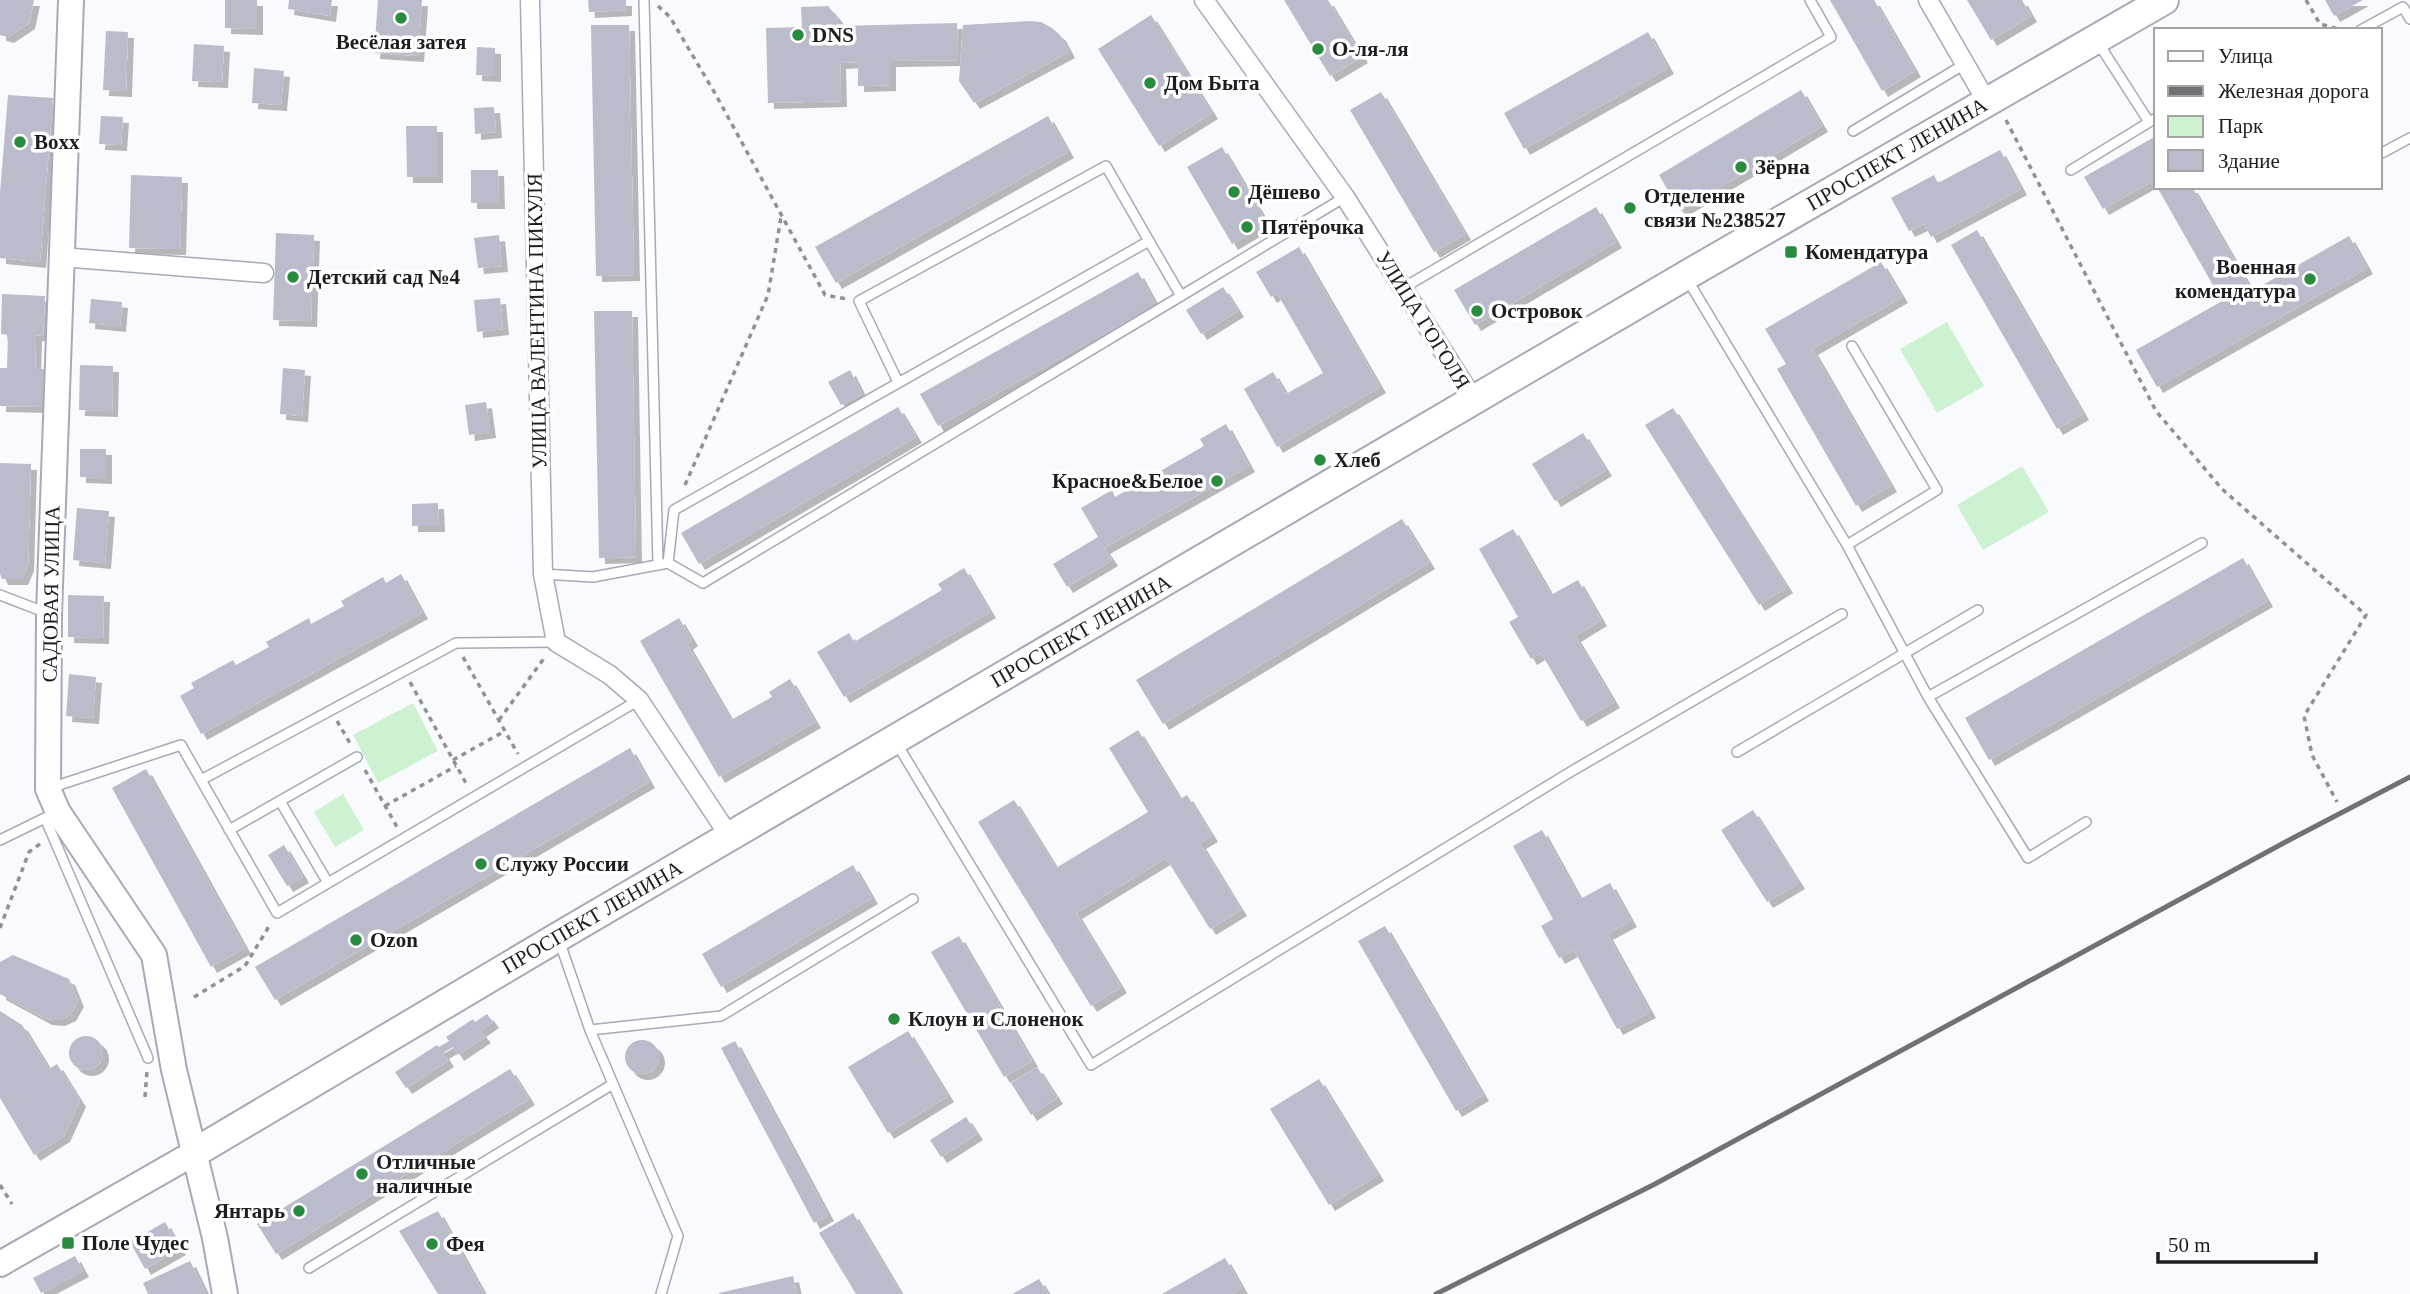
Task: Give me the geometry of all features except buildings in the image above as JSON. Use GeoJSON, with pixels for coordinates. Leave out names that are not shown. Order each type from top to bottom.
{"type":"FeatureCollection","features":[{"type":"Feature","properties":{"kind":"main road","name":"ПРОСПЕКТ ЛЕНИНА"},"geometry":{"type":"LineString","coordinates":[[194,1153],[1685,276],[1996,110],[2096,40],[2164,0]]}},
{"type":"Feature","properties":{"kind":"street","name":"САДОВАЯ УЛИЦА"},"geometry":{"type":"LineString","coordinates":[[71,0],[49,614],[48,789],[51,815],[154,956],[174,1070],[215,1238],[225,1294]]}},
{"type":"Feature","properties":{"kind":"street","name":"УЛИЦА ВАЛЕНТИНА ПИКУЛЯ"},"geometry":{"type":"LineString","coordinates":[[530,0],[543,574],[556,642]]}},
{"type":"Feature","properties":{"kind":"street","name":"УЛИЦА ГОГОЛЯ"},"geometry":{"type":"LineString","coordinates":[[1203,0],[1345,197],[1474,400]]}},
{"type":"Feature","properties":{"kind":"street"},"geometry":{"type":"LineString","coordinates":[[1928,0],[1965,64],[1996,110]]}},
{"type":"Feature","properties":{"kind":"street"},"geometry":{"type":"LineString","coordinates":[[61,257],[264,273]]}},
{"type":"Feature","properties":{"kind":"street"},"geometry":{"type":"LineString","coordinates":[[556,642],[610,675],[639,700],[730,837]]}},
{"type":"Feature","properties":{"kind":"street","name":"ПРОСПЕКТ ЛЕНИНА"},"geometry":{"type":"LineString","coordinates":[[0,1264],[194,1153]]}},
{"type":"Feature","properties":{"kind":"lane"},"geometry":{"type":"LineString","coordinates":[[644,0],[657,565]]}},
{"type":"Feature","properties":{"kind":"lane"},"geometry":{"type":"LineString","coordinates":[[1403,288],[1831,37],[1810,0]]}},
{"type":"Feature","properties":{"kind":"lane"},"geometry":{"type":"LineString","coordinates":[[2365,28],[2403,7],[2410,19]]}},
{"type":"Feature","properties":{"kind":"lane"},"geometry":{"type":"LineString","coordinates":[[2071,170],[2153,120],[2096,40]]}},
{"type":"Feature","properties":{"kind":"lane"},"geometry":{"type":"LineString","coordinates":[[1853,131],[1965,64]]}},
{"type":"Feature","properties":{"kind":"lane"},"geometry":{"type":"LineString","coordinates":[[2382,154],[2410,138]]}},
{"type":"Feature","properties":{"kind":"lane"},"geometry":{"type":"LineString","coordinates":[[898,382],[859,301],[1106,166],[1181,296]]}},
{"type":"Feature","properties":{"kind":"lane"},"geometry":{"type":"LineString","coordinates":[[543,574],[593,577],[668,563],[703,583],[1345,197]]}},
{"type":"Feature","properties":{"kind":"lane"},"geometry":{"type":"LineString","coordinates":[[668,563],[674,510],[1149,241]]}},
{"type":"Feature","properties":{"kind":"lane"},"geometry":{"type":"LineString","coordinates":[[1685,276],[1847,545],[1928,697],[2028,858],[2086,822]]}},
{"type":"Feature","properties":{"kind":"lane"},"geometry":{"type":"LineString","coordinates":[[1847,545],[1937,491],[1852,346]]}},
{"type":"Feature","properties":{"kind":"lane"},"geometry":{"type":"LineString","coordinates":[[1928,697],[2202,543]]}},
{"type":"Feature","properties":{"kind":"lane"},"geometry":{"type":"LineString","coordinates":[[0,595],[49,614]]}},
{"type":"Feature","properties":{"kind":"lane"},"geometry":{"type":"LineString","coordinates":[[1737,752],[1978,610]]}},
{"type":"Feature","properties":{"kind":"lane"},"geometry":{"type":"LineString","coordinates":[[895,741],[1091,1065],[1572,771],[1842,614]]}},
{"type":"Feature","properties":{"kind":"lane"},"geometry":{"type":"LineString","coordinates":[[201,780],[456,643],[556,642]]}},
{"type":"Feature","properties":{"kind":"lane"},"geometry":{"type":"LineString","coordinates":[[48,789],[181,745],[277,913],[639,700]]}},
{"type":"Feature","properties":{"kind":"lane"},"geometry":{"type":"LineString","coordinates":[[229,830],[357,757]]}},
{"type":"Feature","properties":{"kind":"lane"},"geometry":{"type":"LineString","coordinates":[[280,801],[328,883]]}},
{"type":"Feature","properties":{"kind":"lane"},"geometry":{"type":"LineString","coordinates":[[0,840],[51,815],[148,1058]]}},
{"type":"Feature","properties":{"kind":"lane"},"geometry":{"type":"LineString","coordinates":[[590,1030],[721,1016],[913,900]]}},
{"type":"Feature","properties":{"kind":"lane"},"geometry":{"type":"LineString","coordinates":[[558,937],[590,1030],[678,1236],[661,1294]]}},
{"type":"Feature","properties":{"kind":"lane"},"geometry":{"type":"LineString","coordinates":[[309,1268],[613,1084]]}},
{"type":"Feature","properties":{"kind":"path"},"geometry":{"type":"LineString","coordinates":[[652,0],[670,17],[716,95],[825,295],[859,301]]}},
{"type":"Feature","properties":{"kind":"path"},"geometry":{"type":"LineString","coordinates":[[2306,0],[2320,24],[2335,28]]}},
{"type":"Feature","properties":{"kind":"path"},"geometry":{"type":"LineString","coordinates":[[1996,110],[2156,411],[2222,489],[2366,615],[2304,716],[2312,755],[2337,802]]}},
{"type":"Feature","properties":{"kind":"path"},"geometry":{"type":"LineString","coordinates":[[674,510],[768,295],[782,215]]}},
{"type":"Feature","properties":{"kind":"path"},"geometry":{"type":"LineString","coordinates":[[499,720],[556,642]]}},
{"type":"Feature","properties":{"kind":"path"},"geometry":{"type":"LineString","coordinates":[[456,643],[525,767]]}},
{"type":"Feature","properties":{"kind":"path"},"geometry":{"type":"LineString","coordinates":[[404,671],[474,797]]}},
{"type":"Feature","properties":{"kind":"path"},"geometry":{"type":"LineString","coordinates":[[331,710],[403,839]]}},
{"type":"Feature","properties":{"kind":"path"},"geometry":{"type":"LineString","coordinates":[[453,760],[505,731]]}},
{"type":"Feature","properties":{"kind":"path"},"geometry":{"type":"LineString","coordinates":[[385,806],[456,766]]}},
{"type":"Feature","properties":{"kind":"path"},"geometry":{"type":"LineString","coordinates":[[0,928],[29,852],[43,842]]}},
{"type":"Feature","properties":{"kind":"path"},"geometry":{"type":"LineString","coordinates":[[194,997],[246,966],[277,913]]}},
{"type":"Feature","properties":{"kind":"path"},"geometry":{"type":"LineString","coordinates":[[0,1185],[12,1205]]}},
{"type":"Feature","properties":{"kind":"green space"},"geometry":{"type":"Polygon","coordinates":[[[1947,322],[1984,386],[1937,413],[1900,349],[1947,322]]]}},
{"type":"Feature","properties":{"kind":"green space"},"geometry":{"type":"Polygon","coordinates":[[[2022,466],[2049,512],[1983,550],[1957,505],[2022,466]]]}},
{"type":"Feature","properties":{"kind":"green space"},"geometry":{"type":"Polygon","coordinates":[[[413,703],[438,751],[378,783],[353,735],[413,703]]]}},
{"type":"Feature","properties":{"kind":"green space"},"geometry":{"type":"Polygon","coordinates":[[[343,794],[364,830],[335,847],[314,812],[343,794]]]}},
{"type":"Feature","properties":{"kind":"railway"},"geometry":{"type":"LineString","coordinates":[[1436,1294],[1655,1184],[2410,777]]}},
{"type":"Feature","properties":{"kind":"place","name":"Весёлая затея"},"geometry":{"type":"Point","coordinates":[401,18]}},
{"type":"Feature","properties":{"kind":"place","name":"DNS"},"geometry":{"type":"Point","coordinates":[798,35]}},
{"type":"Feature","properties":{"kind":"place","name":"О-ля-ля"},"geometry":{"type":"Point","coordinates":[1318,49]}},
{"type":"Feature","properties":{"kind":"place","name":"Дом Быта"},"geometry":{"type":"Point","coordinates":[1150,83]}},
{"type":"Feature","properties":{"kind":"place","name":"Boxx"},"geometry":{"type":"Point","coordinates":[20,142]}},
{"type":"Feature","properties":{"kind":"place","name":"Зёрна"},"geometry":{"type":"Point","coordinates":[1741,167]}},
{"type":"Feature","properties":{"kind":"place","name":"Дёшево"},"geometry":{"type":"Point","coordinates":[1234,192]}},
{"type":"Feature","properties":{"kind":"place","name":"Отделение связи №238527"},"geometry":{"type":"Point","coordinates":[1630,208]}},
{"type":"Feature","properties":{"kind":"place","name":"Пятёрочка"},"geometry":{"type":"Point","coordinates":[1247,227]}},
{"type":"Feature","properties":{"kind":"place","name":"Комендатура"},"geometry":{"type":"Point","coordinates":[1791,252]}},
{"type":"Feature","properties":{"kind":"place","name":"Детский сад №4"},"geometry":{"type":"Point","coordinates":[293,277]}},
{"type":"Feature","properties":{"kind":"place","name":"Военная комендатура"},"geometry":{"type":"Point","coordinates":[2310,279]}},
{"type":"Feature","properties":{"kind":"place","name":"Островок"},"geometry":{"type":"Point","coordinates":[1477,311]}},
{"type":"Feature","properties":{"kind":"place","name":"Хлеб"},"geometry":{"type":"Point","coordinates":[1320,460]}},
{"type":"Feature","properties":{"kind":"place","name":"Красное&Белое"},"geometry":{"type":"Point","coordinates":[1217,481]}},
{"type":"Feature","properties":{"kind":"place","name":"Служу России"},"geometry":{"type":"Point","coordinates":[481,864]}},
{"type":"Feature","properties":{"kind":"place","name":"Ozon"},"geometry":{"type":"Point","coordinates":[356,940]}},
{"type":"Feature","properties":{"kind":"place","name":"Клоун и Слоненок"},"geometry":{"type":"Point","coordinates":[894,1019]}},
{"type":"Feature","properties":{"kind":"place","name":"Отличные наличные"},"geometry":{"type":"Point","coordinates":[362,1174]}},
{"type":"Feature","properties":{"kind":"place","name":"Янтарь"},"geometry":{"type":"Point","coordinates":[299,1211]}},
{"type":"Feature","properties":{"kind":"place","name":"Поле Чудес"},"geometry":{"type":"Point","coordinates":[68,1243]}},
{"type":"Feature","properties":{"kind":"place","name":"Фея"},"geometry":{"type":"Point","coordinates":[432,1244]}}]}
